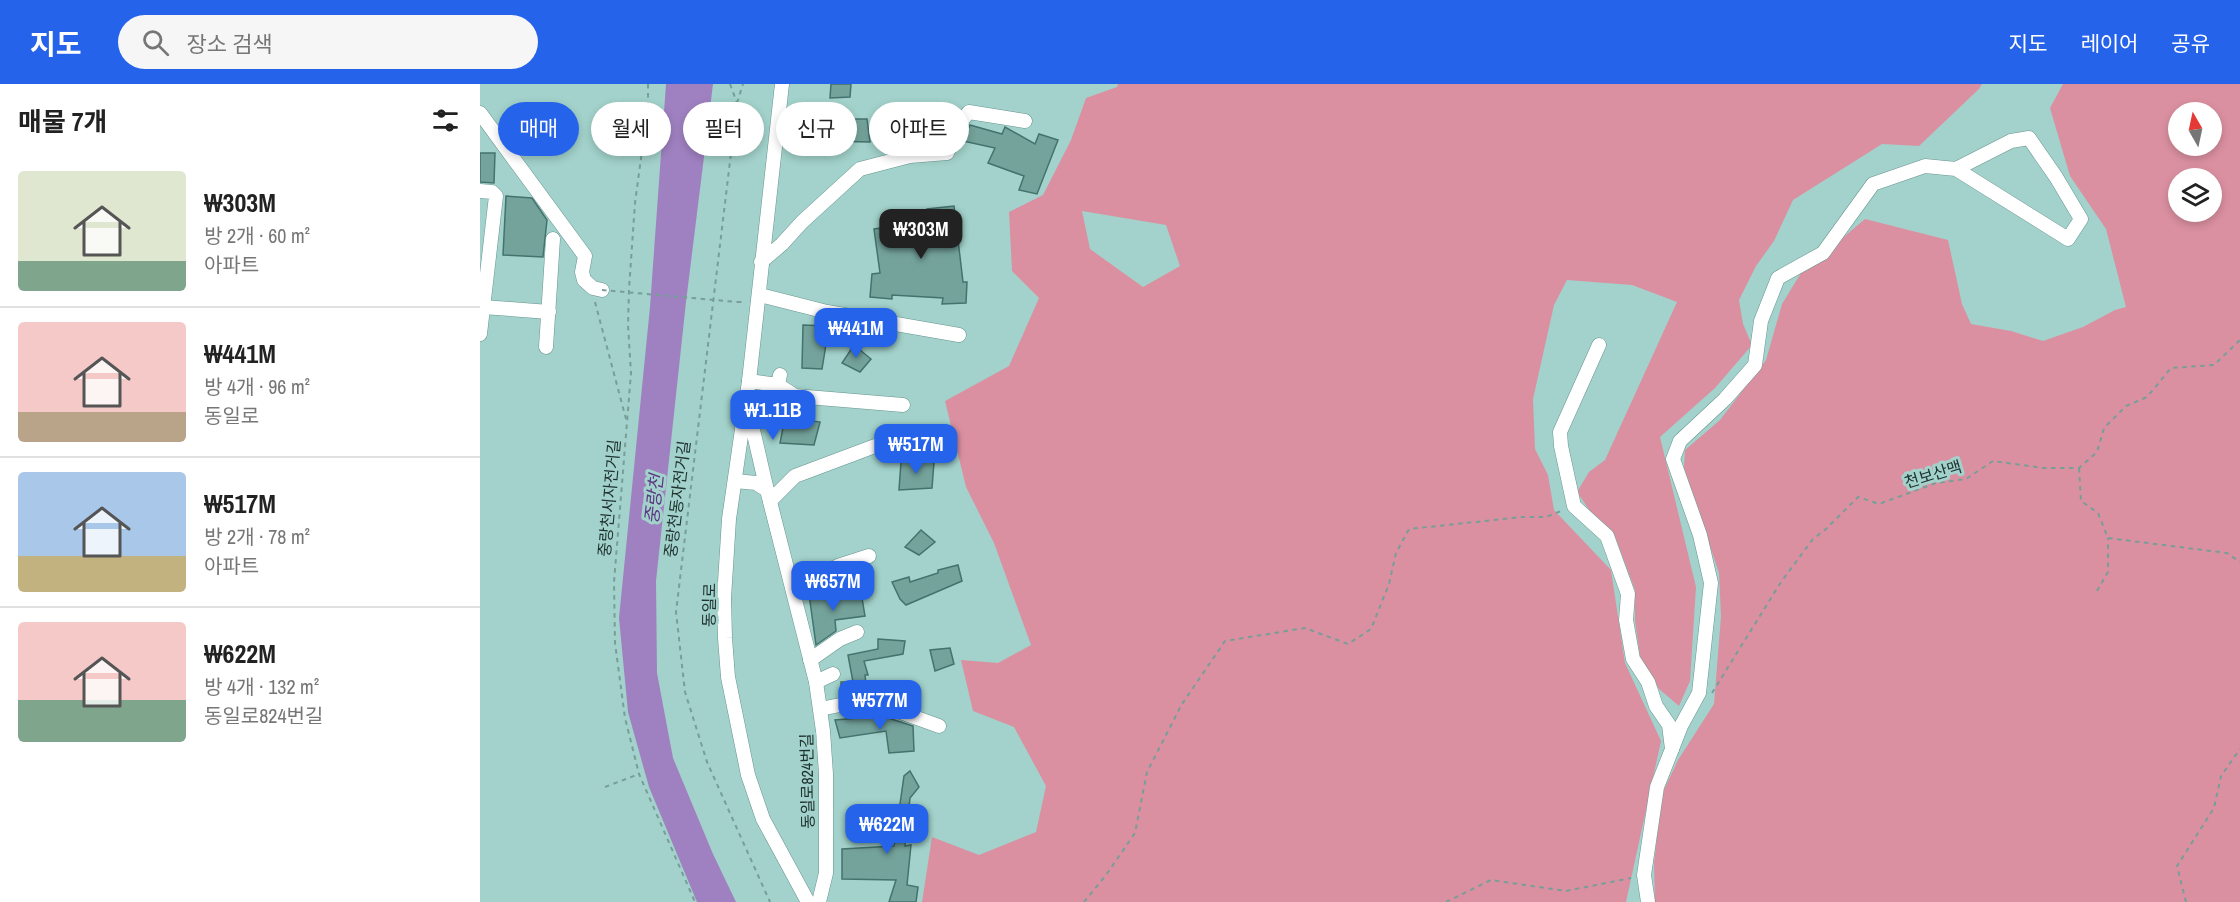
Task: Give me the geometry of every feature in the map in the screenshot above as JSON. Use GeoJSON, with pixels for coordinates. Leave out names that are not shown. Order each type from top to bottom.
{"type":"FeatureCollection","features":[{"type":"Feature","properties":{"kind":"street","name":"동일로"},"geometry":{"type":"LineString","coordinates":[[782,84],[761,262],[760,295],[729,519],[724,598],[728,677],[748,775],[762,819],[808,902]]}},
{"type":"Feature","properties":{"kind":"street"},"geometry":{"type":"LineString","coordinates":[[761,262],[860,169],[910,156],[947,153],[963,119],[969,112],[1025,121]]}},
{"type":"Feature","properties":{"kind":"street"},"geometry":{"type":"LineString","coordinates":[[480,113],[585,256],[582,272],[584,280],[598,289]]}},
{"type":"Feature","properties":{"kind":"street"},"geometry":{"type":"LineString","coordinates":[[1648,902],[1644,875],[1657,787],[1681,726],[1699,693],[1711,583],[1700,535],[1673,459],[1680,441],[1725,399],[1755,365],[1761,321],[1778,278],[1823,253],[1873,184],[1925,166],[1956,169],[2068,239],[2081,219],[2030,138],[2012,141],[1956,169]]}},
{"type":"Feature","properties":{"kind":"street"},"geometry":{"type":"LineString","coordinates":[[480,191],[492,192],[496,196],[480,334]]}},
{"type":"Feature","properties":{"kind":"street"},"geometry":{"type":"LineString","coordinates":[[546,347],[553,239]]}},
{"type":"Feature","properties":{"kind":"street"},"geometry":{"type":"LineString","coordinates":[[760,295],[827,312],[959,335]]}},
{"type":"Feature","properties":{"kind":"street"},"geometry":{"type":"LineString","coordinates":[[483,307],[549,312]]}},
{"type":"Feature","properties":{"kind":"street"},"geometry":{"type":"LineString","coordinates":[[1599,345],[1560,432],[1561,446],[1574,506],[1607,536],[1629,594],[1626,620],[1633,659],[1648,682],[1656,706],[1669,725],[1672,749]]}},
{"type":"Feature","properties":{"kind":"street"},"geometry":{"type":"LineString","coordinates":[[749,381],[779,380],[795,396],[903,405]]}},
{"type":"Feature","properties":{"kind":"street","name":"동일로824번길"},"geometry":{"type":"LineString","coordinates":[[746,402],[816,682],[820,709],[826,774],[826,873],[819,902]]}},
{"type":"Feature","properties":{"kind":"street"},"geometry":{"type":"LineString","coordinates":[[735,481],[756,483],[769,495],[795,476],[875,446]]}},
{"type":"Feature","properties":{"kind":"street"},"geometry":{"type":"LineString","coordinates":[[792,587],[838,566],[869,556]]}},
{"type":"Feature","properties":{"kind":"street"},"geometry":{"type":"LineString","coordinates":[[810,660],[840,639],[857,632]]}},
{"type":"Feature","properties":{"kind":"street"},"geometry":{"type":"LineString","coordinates":[[816,682],[833,674]]}},
{"type":"Feature","properties":{"kind":"street"},"geometry":{"type":"LineString","coordinates":[[820,709],[860,701],[892,709],[939,726]]}},
{"type":"Feature","properties":{"kind":"path","name":"중랑천서자전거길"},"geometry":{"type":"LineString","coordinates":[[648,84],[648,106],[635,203],[628,298],[631,373],[614,582],[614,613],[619,685],[639,774],[695,902]]}},
{"type":"Feature","properties":{"kind":"path","name":"중랑천동자전거길"},"geometry":{"type":"LineString","coordinates":[[730,84],[736,102]]}},
{"type":"Feature","properties":{"kind":"path"},"geometry":{"type":"LineString","coordinates":[[738,102],[743,84]]}},
{"type":"Feature","properties":{"kind":"path","name":"중랑천동자전거길"},"geometry":{"type":"LineString","coordinates":[[731,156],[676,612],[685,692],[707,762],[770,902]]}},
{"type":"Feature","properties":{"kind":"path"},"geometry":{"type":"LineString","coordinates":[[627,423],[597,311],[598,289],[742,302]]}},
{"type":"Feature","properties":{"kind":"path"},"geometry":{"type":"LineString","coordinates":[[2097,591],[2108,572],[2108,538],[2098,513],[2081,501],[2079,468],[2097,452],[2104,428],[2126,406],[2146,397],[2170,368],[2214,365],[2240,340]]}},
{"type":"Feature","properties":{"kind":"path","name":"천보산맥"},"geometry":{"type":"LineString","coordinates":[[1710,697],[1781,582],[1813,539],[1826,530],[1858,496],[1879,504],[1936,483],[1966,479],[1993,461],[2043,468],[2079,468]]}},
{"type":"Feature","properties":{"kind":"path"},"geometry":{"type":"LineString","coordinates":[[1083,902],[1106,875],[1135,833],[1147,772],[1182,704],[1226,640],[1305,628],[1348,644],[1371,629],[1389,584],[1395,553],[1409,529],[1522,517],[1546,518],[1574,506]]}},
{"type":"Feature","properties":{"kind":"path"},"geometry":{"type":"LineString","coordinates":[[2108,538],[2227,553],[2240,562]]}},
{"type":"Feature","properties":{"kind":"path"},"geometry":{"type":"LineString","coordinates":[[2186,902],[2177,866],[2214,808],[2221,776],[2240,749]]}},
{"type":"Feature","properties":{"kind":"path"},"geometry":{"type":"LineString","coordinates":[[605,787],[639,774]]}},
{"type":"Feature","properties":{"kind":"path"},"geometry":{"type":"LineString","coordinates":[[1446,902],[1491,880],[1566,891],[1644,875]]}},
{"type":"Feature","properties":{"kind":"shaded area"},"geometry":{"type":"Polygon","coordinates":[[[1118,84],[1982,84],[1919,146],[1882,144],[1793,200],[1774,241],[1756,266],[1739,300],[1743,324],[1752,345],[1715,388],[1660,437],[1696,587],[1690,681],[1679,706],[1659,689],[1640,656],[1635,621],[1635,590],[1614,534],[1590,511],[1577,492],[1589,472],[1605,460],[1677,302],[1632,285],[1567,280],[1554,305],[1533,399],[1535,449],[1548,475],[1554,510],[1611,570],[1625,663],[1661,741],[1626,902],[922,902],[932,837],[979,855],[1036,832],[1046,786],[1014,727],[973,711],[961,660],[998,663],[1031,645],[994,543],[966,487],[945,401],[1009,366],[1039,298],[1012,271],[1009,212],[1043,195],[1071,140],[1086,98],[1117,87],[1118,84]],[[1082,211],[1090,249],[1143,287],[1180,266],[1166,225],[1082,211]]]}},
{"type":"Feature","properties":{"kind":"shaded area"},"geometry":{"type":"Polygon","coordinates":[[[2063,84],[2240,84],[2240,902],[1655,902],[1654,863],[1662,794],[1678,760],[1714,704],[1721,616],[1719,573],[1684,468],[1685,450],[1720,420],[1766,360],[1782,304],[1801,273],[1865,219],[1948,240],[1962,304],[1971,324],[2011,331],[2043,341],[2083,327],[2115,310],[2126,307],[2106,229],[2070,176],[2050,108],[2063,84]]]}},
{"type":"Feature","properties":{"kind":"water","name":"중랑천"},"geometry":{"type":"Polygon","coordinates":[[[666,84],[713,84],[711,102],[683,102],[683,156],[704,156],[656,581],[657,673],[673,758],[713,854],[736,902],[697,902],[649,787],[628,712],[619,618],[650,307],[661,156],[671,156],[671,102],[665,102],[666,84]]]}},
{"type":"Feature","properties":{"kind":"building"},"geometry":{"type":"Polygon","coordinates":[[[831,84],[851,84],[850,97],[830,98],[831,84]]]}},
{"type":"Feature","properties":{"kind":"building"},"geometry":{"type":"Polygon","coordinates":[[[857,119],[867,119],[869,142],[857,142],[857,119]]]}},
{"type":"Feature","properties":{"kind":"building"},"geometry":{"type":"Polygon","coordinates":[[[970,125],[1002,134],[1005,127],[1035,144],[1039,134],[1058,140],[1037,194],[1019,190],[1024,176],[988,163],[995,148],[969,142],[970,125]]]}},
{"type":"Feature","properties":{"kind":"building"},"geometry":{"type":"Polygon","coordinates":[[[480,153],[495,153],[494,183],[480,182],[480,153]]]}},
{"type":"Feature","properties":{"kind":"building"},"geometry":{"type":"Polygon","coordinates":[[[506,196],[532,198],[547,220],[543,257],[503,255],[506,196]]]}},
{"type":"Feature","properties":{"kind":"building"},"geometry":{"type":"Polygon","coordinates":[[[954,206],[963,282],[967,282],[966,303],[942,304],[943,298],[892,295],[892,299],[870,297],[872,274],[880,273],[874,229],[928,222],[927,209],[954,206]]]}},
{"type":"Feature","properties":{"kind":"building"},"geometry":{"type":"Polygon","coordinates":[[[803,325],[829,326],[822,369],[802,368],[803,325]]]}},
{"type":"Feature","properties":{"kind":"building"},"geometry":{"type":"Polygon","coordinates":[[[854,345],[871,359],[860,372],[842,363],[854,345]]]}},
{"type":"Feature","properties":{"kind":"building"},"geometry":{"type":"Polygon","coordinates":[[[785,417],[820,422],[814,445],[780,443],[785,417]]]}},
{"type":"Feature","properties":{"kind":"building"},"geometry":{"type":"Polygon","coordinates":[[[901,462],[934,462],[932,488],[899,490],[901,462]]]}},
{"type":"Feature","properties":{"kind":"building"},"geometry":{"type":"Polygon","coordinates":[[[921,530],[935,542],[919,555],[905,547],[921,530]]]}},
{"type":"Feature","properties":{"kind":"building"},"geometry":{"type":"Polygon","coordinates":[[[958,565],[962,581],[906,605],[900,599],[892,582],[909,577],[910,582],[938,573],[938,570],[958,565]]]}},
{"type":"Feature","properties":{"kind":"building"},"geometry":{"type":"Polygon","coordinates":[[[861,592],[865,616],[835,620],[836,631],[816,645],[809,594],[832,593],[833,602],[861,592]]]}},
{"type":"Feature","properties":{"kind":"building"},"geometry":{"type":"Polygon","coordinates":[[[878,639],[905,641],[903,654],[864,661],[868,675],[865,675],[867,693],[859,692],[841,696],[841,682],[853,682],[848,655],[878,649],[878,639]]]}},
{"type":"Feature","properties":{"kind":"building"},"geometry":{"type":"Polygon","coordinates":[[[950,648],[954,664],[935,671],[930,650],[950,648]]]}},
{"type":"Feature","properties":{"kind":"building"},"geometry":{"type":"Polygon","coordinates":[[[882,716],[913,726],[914,751],[889,753],[886,731],[840,738],[835,720],[882,716]]]}},
{"type":"Feature","properties":{"kind":"building"},"geometry":{"type":"Polygon","coordinates":[[[910,771],[919,787],[910,798],[905,846],[911,845],[907,885],[918,887],[916,902],[889,902],[896,880],[842,879],[842,849],[894,846],[904,776],[910,771]]]}}]}
